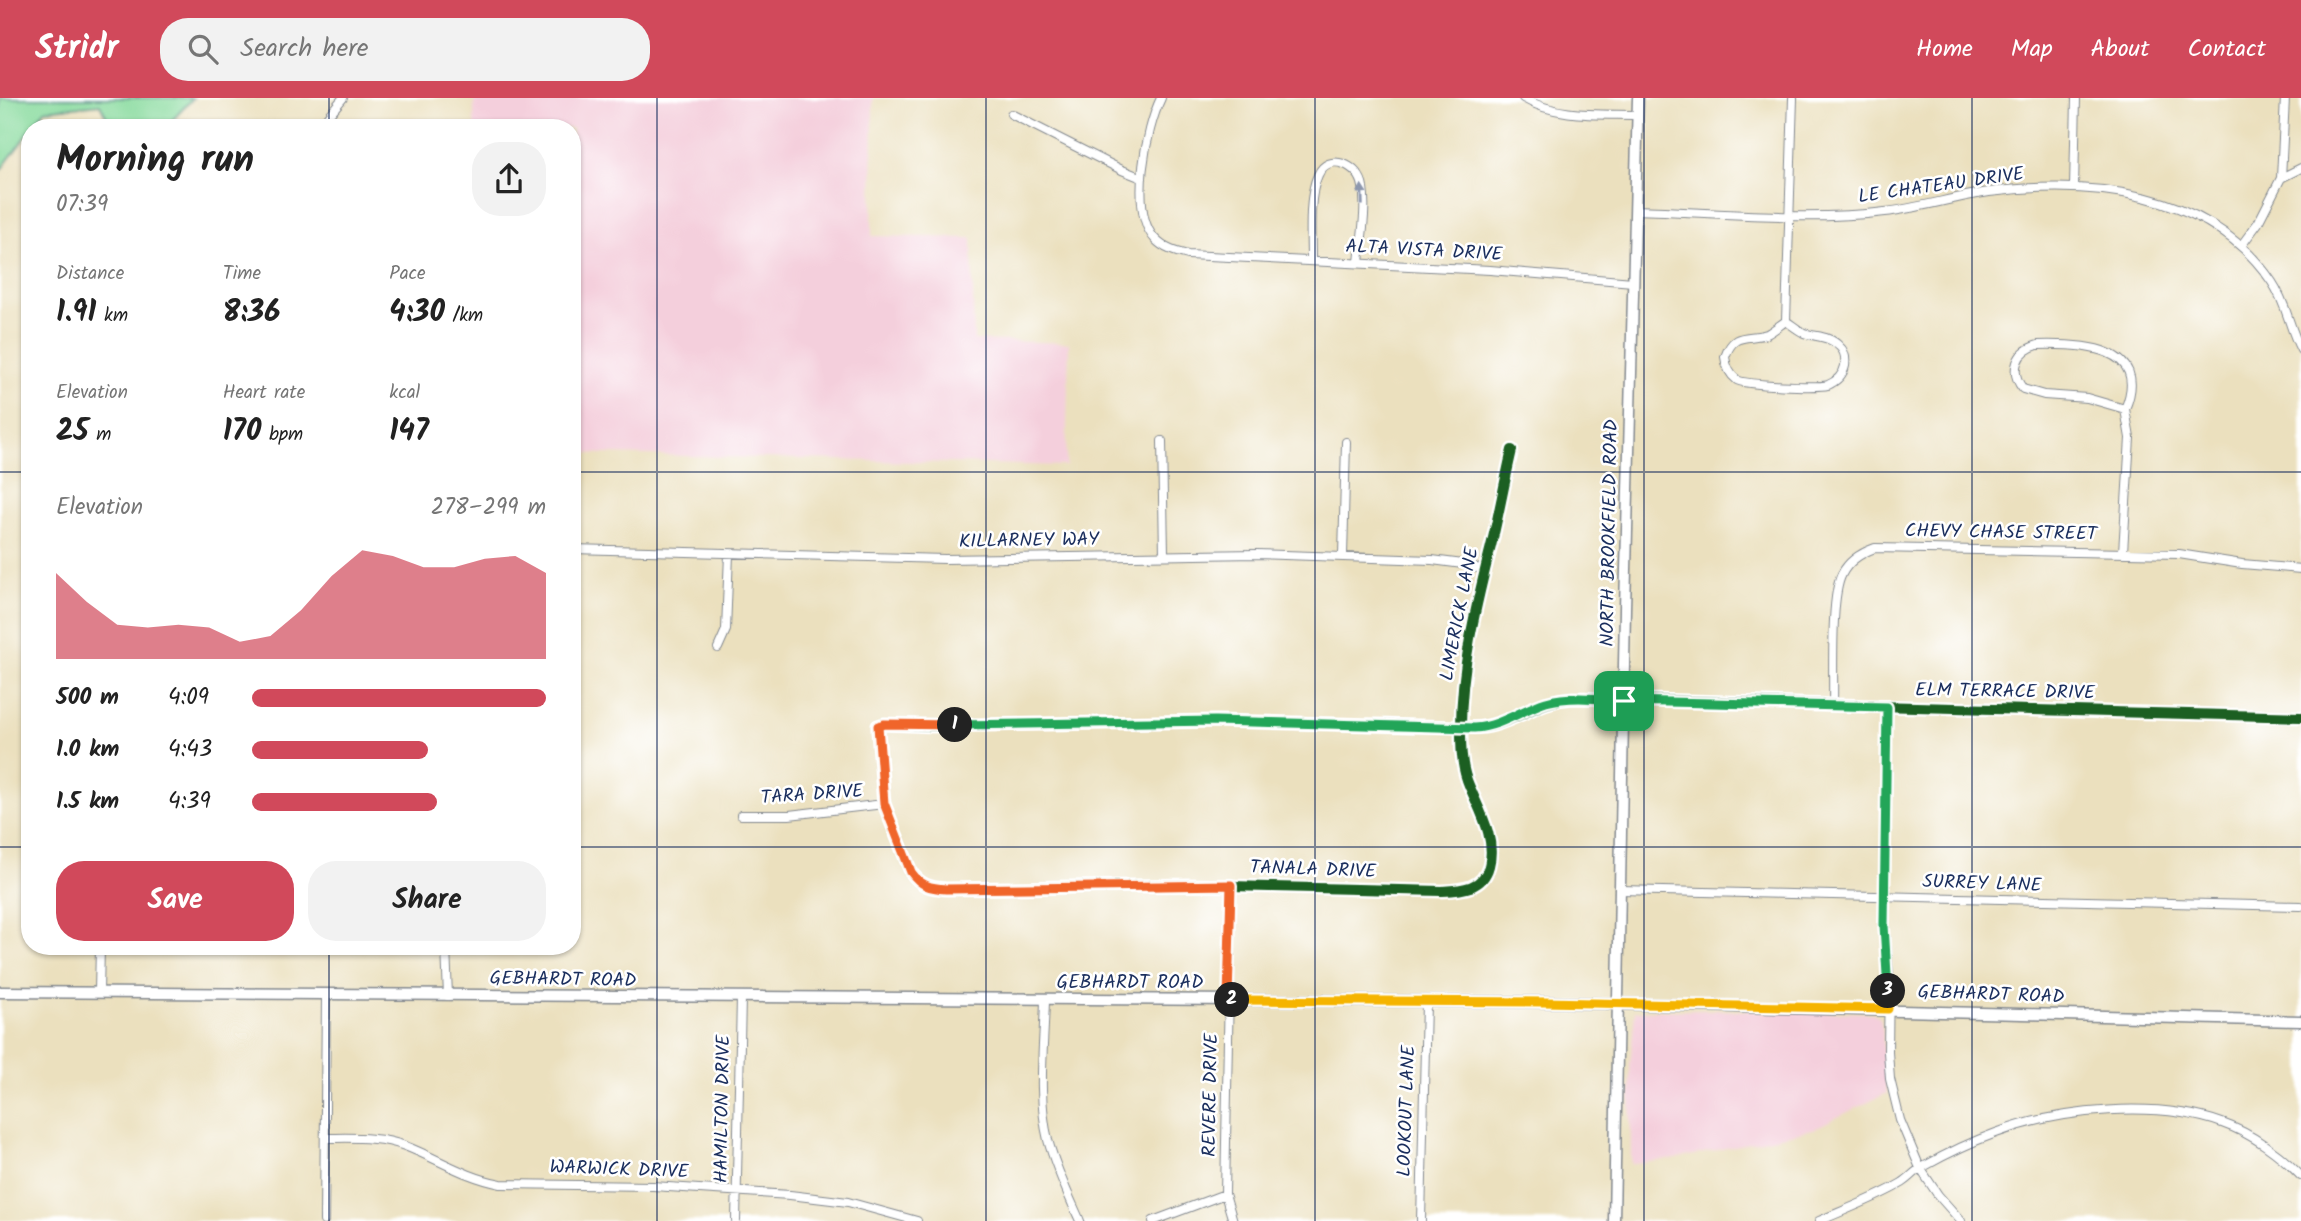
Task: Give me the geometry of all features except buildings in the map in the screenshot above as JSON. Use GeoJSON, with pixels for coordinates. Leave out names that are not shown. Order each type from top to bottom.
{"type":"FeatureCollection","features":[{"type":"Feature","properties":{"kind":"street"},"geometry":{"type":"LineString","coordinates":[[326,119],[343,98]]}},
{"type":"Feature","properties":{"kind":"street","name":"ALTA VISTA DRIVE"},"geometry":{"type":"LineString","coordinates":[[1161,98],[1147,139],[1142,178],[1144,221],[1154,239],[1169,250],[1188,255],[1359,263],[1633,282]]}},
{"type":"Feature","properties":{"kind":"street"},"geometry":{"type":"LineString","coordinates":[[1523,98],[1558,112],[1637,115]]}},
{"type":"Feature","properties":{"kind":"street","name":"NORTH BROOKFIELD ROAD"},"geometry":{"type":"LineString","coordinates":[[1614,1221],[1638,98]]}},
{"type":"Feature","properties":{"kind":"street"},"geometry":{"type":"LineString","coordinates":[[1786,321],[1793,98]]}},
{"type":"Feature","properties":{"kind":"street"},"geometry":{"type":"LineString","coordinates":[[2074,188],[2076,98]]}},
{"type":"Feature","properties":{"kind":"street"},"geometry":{"type":"LineString","coordinates":[[2241,246],[2258,223],[2281,178],[2285,98]]}},
{"type":"Feature","properties":{"kind":"street"},"geometry":{"type":"LineString","coordinates":[[1011,114],[1142,178]]}},
{"type":"Feature","properties":{"kind":"street"},"geometry":{"type":"LineString","coordinates":[[1311,261],[1314,188],[1318,172],[1329,164],[1344,163],[1357,170],[1363,186],[1359,263]]}},
{"type":"Feature","properties":{"kind":"street"},"geometry":{"type":"LineString","coordinates":[[2281,178],[2301,168]]}},
{"type":"Feature","properties":{"kind":"street","name":"LE CHATEAU DRIVE"},"geometry":{"type":"LineString","coordinates":[[1635,210],[1840,216],[1886,212],[1990,192],[2074,188],[2124,192],[2180,207],[2211,224],[2241,246],[2279,292],[2301,350]]}},
{"type":"Feature","properties":{"kind":"street"},"geometry":{"type":"LineString","coordinates":[[1786,321],[1807,334],[1839,345],[1843,350],[1845,362],[1837,380],[1824,386],[1798,386],[1748,383],[1734,378],[1725,356],[1734,342],[1741,337],[1766,334],[1786,321]]}},
{"type":"Feature","properties":{"kind":"street"},"geometry":{"type":"LineString","coordinates":[[2123,552],[2130,438],[2124,409],[2130,397],[2128,374],[2119,359],[2105,350],[2071,345],[2038,345],[2022,352],[2018,358],[2015,374],[2018,383],[2031,393],[2087,398],[2124,409]]}},
{"type":"Feature","properties":{"kind":"street"},"geometry":{"type":"LineString","coordinates":[[1162,441],[1164,554]]}},
{"type":"Feature","properties":{"kind":"street"},"geometry":{"type":"LineString","coordinates":[[1343,556],[1346,442]]}},
{"type":"Feature","properties":{"kind":"street","name":"LIMERICK LANE"},"geometry":{"type":"LineString","coordinates":[[1489,867],[1488,831],[1467,779],[1461,727],[1470,636],[1512,450]]}},
{"type":"Feature","properties":{"kind":"street","name":"CHEVY CHASE STREET"},"geometry":{"type":"LineString","coordinates":[[1833,705],[1837,589],[1846,567],[1861,553],[1875,548],[2179,554],[2242,564],[2301,569]]}},
{"type":"Feature","properties":{"kind":"street","name":"KILLARNEY WAY"},"geometry":{"type":"LineString","coordinates":[[581,549],[945,559],[1164,554],[1343,556],[1432,560],[1484,570]]}},
{"type":"Feature","properties":{"kind":"street"},"geometry":{"type":"LineString","coordinates":[[718,648],[726,630],[729,554]]}},
{"type":"Feature","properties":{"kind":"street","name":"ELM TERRACE DRIVE"},"geometry":{"type":"LineString","coordinates":[[884,803],[878,726],[884,724],[933,726],[1215,721],[1461,727],[1494,725],[1539,705],[1561,699],[2301,718]]}},
{"type":"Feature","properties":{"kind":"street"},"geometry":{"type":"LineString","coordinates":[[1887,707],[1884,925],[1889,975],[1888,1052],[1894,1099],[1907,1141],[1920,1168],[1938,1195],[1961,1221]]}},
{"type":"Feature","properties":{"kind":"street","name":"TARA DRIVE"},"geometry":{"type":"LineString","coordinates":[[741,815],[804,814],[884,803]]}},
{"type":"Feature","properties":{"kind":"street","name":"TANALA DRIVE"},"geometry":{"type":"LineString","coordinates":[[884,803],[911,872],[924,886],[946,889],[1231,885],[1458,890],[1474,886],[1481,881],[1489,867]]}},
{"type":"Feature","properties":{"kind":"street","name":"REVERE DRIVE"},"geometry":{"type":"LineString","coordinates":[[1231,885],[1225,1194],[1233,1221]]}},
{"type":"Feature","properties":{"kind":"street","name":"SURREY LANE"},"geometry":{"type":"LineString","coordinates":[[1620,890],[2301,906]]}},
{"type":"Feature","properties":{"kind":"street"},"geometry":{"type":"LineString","coordinates":[[99,992],[100,955]]}},
{"type":"Feature","properties":{"kind":"street"},"geometry":{"type":"LineString","coordinates":[[446,955],[448,996]]}},
{"type":"Feature","properties":{"kind":"street","name":"GEBHARDT ROAD"},"geometry":{"type":"LineString","coordinates":[[0,992],[1618,1004],[2301,1021]]}},
{"type":"Feature","properties":{"kind":"street"},"geometry":{"type":"LineString","coordinates":[[324,1221],[326,995]]}},
{"type":"Feature","properties":{"kind":"street","name":"HAMILTON DRIVE"},"geometry":{"type":"LineString","coordinates":[[736,1221],[741,998]]}},
{"type":"Feature","properties":{"kind":"street"},"geometry":{"type":"LineString","coordinates":[[1045,1000],[1045,1126],[1057,1168],[1080,1221]]}},
{"type":"Feature","properties":{"kind":"street","name":"LOOKOUT LANE"},"geometry":{"type":"LineString","coordinates":[[1421,1221],[1426,1002]]}},
{"type":"Feature","properties":{"kind":"street"},"geometry":{"type":"LineString","coordinates":[[1819,1221],[1903,1182],[1920,1168],[1958,1149],[2018,1125],[2063,1115],[2138,1110],[2189,1115],[2223,1123],[2260,1142],[2301,1176]]}},
{"type":"Feature","properties":{"kind":"street","name":"WARWICK DRIVE"},"geometry":{"type":"LineString","coordinates":[[325,1138],[386,1140],[404,1145],[478,1180],[501,1184],[653,1186],[737,1191],[848,1202],[917,1221]]}},
{"type":"Feature","properties":{"kind":"street"},"geometry":{"type":"LineString","coordinates":[[1153,1221],[1225,1194]]}},
{"type":"Feature","properties":{"kind":"shaded area"},"geometry":{"type":"Polygon","coordinates":[[[474,98],[873,98],[872,236],[972,238],[974,340],[1069,343],[1066,466],[581,453],[581,119],[474,119],[474,98]]]}},
{"type":"Feature","properties":{"kind":"shaded area"},"geometry":{"type":"Polygon","coordinates":[[[1635,1011],[1873,1013],[1880,1018],[1883,1032],[1887,1093],[1813,1129],[1676,1159],[1631,1164],[1630,1065],[1635,1011]]]}},
{"type":"Feature","properties":{"kind":"green space"},"geometry":{"type":"Polygon","coordinates":[[[0,98],[193,98],[173,119],[108,119],[100,104],[45,110],[38,119],[21,119],[21,143],[0,171],[0,98]]]}},
{"type":"Feature","properties":{"kind":"cycle path"},"geometry":{"type":"LineString","coordinates":[[1512,450],[1474,618],[1462,705],[1461,727],[1461,740],[1464,767],[1485,822],[1491,855],[1486,874],[1477,884],[1464,889],[1442,891],[1189,885],[946,889],[926,885],[911,872],[884,804],[878,732],[878,726],[884,724],[933,726],[1215,721],[1461,727],[1478,728],[1504,722],[1551,702],[1573,698],[2301,717]]}},
{"type":"Feature","properties":{"kind":"route"},"geometry":{"type":"LineString","coordinates":[[1561,699],[1624,701],[1887,707],[1884,925],[1889,975],[1888,1009],[1544,1002],[1228,1000],[1231,885],[995,889],[924,886],[911,872],[886,810],[882,788],[878,726],[884,724],[933,726],[1280,721],[1474,728],[1494,725],[1539,705],[1561,699]]}}]}
